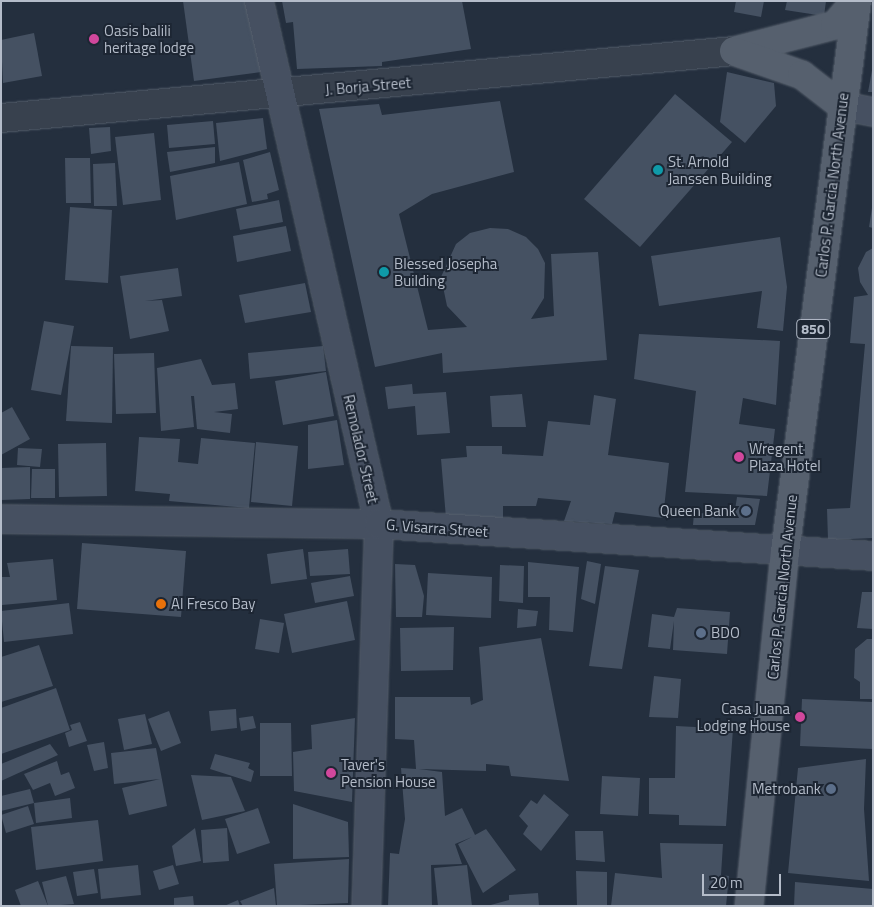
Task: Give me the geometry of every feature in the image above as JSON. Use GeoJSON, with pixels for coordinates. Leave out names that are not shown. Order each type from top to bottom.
{"type":"FeatureCollection","features":[{"type":"Feature","properties":{"kind":"main road"},"geometry":{"type":"LineString","coordinates":[[734,51],[796,38],[835,25],[856,1]]}},
{"type":"Feature","properties":{"kind":"main road","name":"Carlos P. Garcia North Avenue"},"geometry":{"type":"LineString","coordinates":[[749,906],[785,552],[856,1]]}},
{"type":"Feature","properties":{"kind":"main road"},"geometry":{"type":"LineString","coordinates":[[734,51],[802,75],[842,106]]}},
{"type":"Feature","properties":{"kind":"street","name":"Remolador Street"},"geometry":{"type":"LineString","coordinates":[[260,1],[278,94],[379,524],[366,906]]}},
{"type":"Feature","properties":{"kind":"street","name":"J. Borja Street"},"geometry":{"type":"LineString","coordinates":[[1,118],[734,51]]}},
{"type":"Feature","properties":{"kind":"street"},"geometry":{"type":"LineString","coordinates":[[842,106],[873,112]]}},
{"type":"Feature","properties":{"kind":"street","name":"G. Visarra Street"},"geometry":{"type":"LineString","coordinates":[[1,519],[379,524],[785,552],[873,556]]}},
{"type":"Feature","properties":{"kind":"building"},"geometry":{"type":"Polygon","coordinates":[[[183,1],[251,1],[261,72],[194,81],[183,1]]]}},
{"type":"Feature","properties":{"kind":"building"},"geometry":{"type":"Polygon","coordinates":[[[282,1],[462,1],[471,49],[382,62],[382,66],[297,69],[293,22],[286,23],[282,1]]]}},
{"type":"Feature","properties":{"kind":"building"},"geometry":{"type":"Polygon","coordinates":[[[736,1],[764,1],[761,17],[734,12],[736,1]]]}},
{"type":"Feature","properties":{"kind":"building"},"geometry":{"type":"Polygon","coordinates":[[[787,1],[826,1],[824,16],[785,10],[787,1]]]}},
{"type":"Feature","properties":{"kind":"building"},"geometry":{"type":"Polygon","coordinates":[[[34,33],[42,76],[3,83],[1,40],[34,33]]]}},
{"type":"Feature","properties":{"kind":"building"},"geometry":{"type":"Polygon","coordinates":[[[873,65],[873,92],[868,92],[873,65]]]}},
{"type":"Feature","properties":{"kind":"building"},"geometry":{"type":"Polygon","coordinates":[[[727,72],[774,83],[776,106],[745,143],[720,122],[727,72]]]}},
{"type":"Feature","properties":{"kind":"building","name":"St. Arnold Janssen Building"},"geometry":{"type":"Polygon","coordinates":[[[675,94],[732,142],[640,247],[584,199],[675,94]]]}},
{"type":"Feature","properties":{"kind":"building"},"geometry":{"type":"Polygon","coordinates":[[[500,101],[514,172],[432,194],[399,214],[428,330],[467,327],[447,306],[441,277],[456,244],[470,233],[490,228],[508,229],[526,237],[538,249],[545,263],[544,298],[531,319],[554,316],[551,254],[598,252],[607,360],[443,373],[442,353],[375,367],[319,109],[379,104],[382,115],[500,101]]]}},
{"type":"Feature","properties":{"kind":"building"},"geometry":{"type":"Polygon","coordinates":[[[263,118],[267,149],[220,161],[216,123],[263,118]]]}},
{"type":"Feature","properties":{"kind":"building"},"geometry":{"type":"Polygon","coordinates":[[[213,121],[215,144],[169,148],[167,125],[213,121]]]}},
{"type":"Feature","properties":{"kind":"building"},"geometry":{"type":"Polygon","coordinates":[[[110,127],[111,151],[91,154],[89,128],[110,127]]]}},
{"type":"Feature","properties":{"kind":"building"},"geometry":{"type":"Polygon","coordinates":[[[154,133],[161,200],[123,205],[115,137],[154,133]]]}},
{"type":"Feature","properties":{"kind":"building"},"geometry":{"type":"Polygon","coordinates":[[[215,147],[215,163],[170,172],[167,152],[215,147]]]}},
{"type":"Feature","properties":{"kind":"building"},"geometry":{"type":"Polygon","coordinates":[[[270,152],[279,190],[267,194],[268,199],[252,202],[243,160],[270,152]]]}},
{"type":"Feature","properties":{"kind":"building"},"geometry":{"type":"Polygon","coordinates":[[[65,158],[90,158],[91,203],[66,203],[65,158]]]}},
{"type":"Feature","properties":{"kind":"building"},"geometry":{"type":"Polygon","coordinates":[[[239,162],[247,204],[176,220],[170,176],[239,162]]]}},
{"type":"Feature","properties":{"kind":"building"},"geometry":{"type":"Polygon","coordinates":[[[115,163],[117,206],[94,206],[93,164],[115,163]]]}},
{"type":"Feature","properties":{"kind":"building"},"geometry":{"type":"Polygon","coordinates":[[[279,200],[283,222],[240,230],[236,209],[279,200]]]}},
{"type":"Feature","properties":{"kind":"building"},"geometry":{"type":"Polygon","coordinates":[[[70,207],[112,210],[108,283],[65,280],[70,207]]]}},
{"type":"Feature","properties":{"kind":"building"},"geometry":{"type":"Polygon","coordinates":[[[872,208],[873,228],[869,227],[872,208]]]}},
{"type":"Feature","properties":{"kind":"building"},"geometry":{"type":"Polygon","coordinates":[[[286,226],[291,251],[237,262],[233,236],[286,226]]]}},
{"type":"Feature","properties":{"kind":"building"},"geometry":{"type":"Polygon","coordinates":[[[780,237],[787,287],[783,331],[757,328],[762,291],[659,306],[651,256],[780,237]]]}},
{"type":"Feature","properties":{"kind":"building"},"geometry":{"type":"Polygon","coordinates":[[[873,248],[873,538],[828,540],[827,509],[850,508],[865,344],[850,343],[854,297],[868,295],[860,282],[858,268],[866,252],[873,248]]]}},
{"type":"Feature","properties":{"kind":"building"},"geometry":{"type":"Polygon","coordinates":[[[178,268],[182,296],[145,301],[162,300],[169,331],[130,339],[120,276],[178,268]]]}},
{"type":"Feature","properties":{"kind":"building"},"geometry":{"type":"Polygon","coordinates":[[[305,283],[311,312],[245,323],[239,295],[305,283]]]}},
{"type":"Feature","properties":{"kind":"building"},"geometry":{"type":"Polygon","coordinates":[[[44,321],[74,326],[61,395],[31,390],[44,321]]]}},
{"type":"Feature","properties":{"kind":"building"},"geometry":{"type":"Polygon","coordinates":[[[639,334],[780,341],[776,405],[743,398],[739,424],[775,429],[767,496],[685,492],[696,391],[634,379],[639,334]]]}},
{"type":"Feature","properties":{"kind":"building"},"geometry":{"type":"Polygon","coordinates":[[[71,346],[113,347],[112,423],[66,421],[71,346]]]}},
{"type":"Feature","properties":{"kind":"building"},"geometry":{"type":"Polygon","coordinates":[[[323,346],[326,371],[250,379],[248,353],[323,346]]]}},
{"type":"Feature","properties":{"kind":"building"},"geometry":{"type":"Polygon","coordinates":[[[154,353],[156,413],[116,414],[114,354],[154,353]]]}},
{"type":"Feature","properties":{"kind":"building"},"geometry":{"type":"Polygon","coordinates":[[[201,359],[212,385],[235,383],[238,409],[214,412],[232,414],[230,433],[197,429],[194,396],[191,396],[194,427],[161,431],[157,368],[201,359]]]}},
{"type":"Feature","properties":{"kind":"building"},"geometry":{"type":"Polygon","coordinates":[[[326,372],[334,416],[283,425],[275,381],[326,372]]]}},
{"type":"Feature","properties":{"kind":"building"},"geometry":{"type":"Polygon","coordinates":[[[412,384],[413,394],[446,392],[450,433],[417,435],[415,406],[388,409],[385,387],[412,384]]]}},
{"type":"Feature","properties":{"kind":"building"},"geometry":{"type":"Polygon","coordinates":[[[522,394],[526,427],[492,427],[490,396],[522,394]]]}},
{"type":"Feature","properties":{"kind":"building"},"geometry":{"type":"Polygon","coordinates":[[[594,395],[616,399],[608,455],[669,463],[663,518],[615,512],[612,524],[564,521],[571,501],[538,498],[536,506],[503,506],[503,520],[446,518],[441,459],[467,457],[466,446],[502,446],[502,454],[543,456],[548,421],[590,425],[594,395]]]}},
{"type":"Feature","properties":{"kind":"building"},"geometry":{"type":"Polygon","coordinates":[[[12,407],[30,439],[1,455],[1,413],[12,407]]]}},
{"type":"Feature","properties":{"kind":"building"},"geometry":{"type":"Polygon","coordinates":[[[337,420],[344,465],[308,469],[308,425],[337,420]]]}},
{"type":"Feature","properties":{"kind":"building"},"geometry":{"type":"Polygon","coordinates":[[[139,437],[180,439],[178,462],[198,464],[201,438],[255,443],[249,508],[169,501],[170,494],[135,491],[139,437]]]}},
{"type":"Feature","properties":{"kind":"building"},"geometry":{"type":"Polygon","coordinates":[[[256,442],[298,446],[292,506],[251,502],[256,442]]]}},
{"type":"Feature","properties":{"kind":"building"},"geometry":{"type":"Polygon","coordinates":[[[106,443],[107,496],[59,497],[58,444],[106,443]]]}},
{"type":"Feature","properties":{"kind":"building"},"geometry":{"type":"Polygon","coordinates":[[[18,448],[42,449],[40,467],[17,465],[18,448]]]}},
{"type":"Feature","properties":{"kind":"building"},"geometry":{"type":"Polygon","coordinates":[[[30,467],[30,499],[1,500],[1,468],[30,467]]]}},
{"type":"Feature","properties":{"kind":"building"},"geometry":{"type":"Polygon","coordinates":[[[32,469],[55,469],[55,498],[31,498],[32,469]]]}},
{"type":"Feature","properties":{"kind":"building","name":"Queen Bank"},"geometry":{"type":"Polygon","coordinates":[[[737,497],[760,499],[755,525],[693,525],[694,513],[725,514],[735,510],[737,497]]]}},
{"type":"Feature","properties":{"kind":"building"},"geometry":{"type":"Polygon","coordinates":[[[82,543],[186,551],[181,617],[77,609],[82,543]]]}},
{"type":"Feature","properties":{"kind":"building"},"geometry":{"type":"Polygon","coordinates":[[[303,549],[307,579],[271,584],[267,554],[303,549]]]}},
{"type":"Feature","properties":{"kind":"building"},"geometry":{"type":"Polygon","coordinates":[[[348,549],[350,574],[310,576],[308,552],[348,549]]]}},
{"type":"Feature","properties":{"kind":"building"},"geometry":{"type":"Polygon","coordinates":[[[53,559],[57,600],[2,605],[2,577],[10,577],[7,563],[53,559]]]}},
{"type":"Feature","properties":{"kind":"building"},"geometry":{"type":"Polygon","coordinates":[[[587,561],[601,564],[595,604],[581,599],[587,561]]]}},
{"type":"Feature","properties":{"kind":"building"},"geometry":{"type":"Polygon","coordinates":[[[528,562],[579,567],[573,632],[549,630],[550,597],[528,597],[528,562]]]}},
{"type":"Feature","properties":{"kind":"building"},"geometry":{"type":"Polygon","coordinates":[[[395,564],[415,565],[424,596],[422,617],[396,617],[395,564]]]}},
{"type":"Feature","properties":{"kind":"building"},"geometry":{"type":"Polygon","coordinates":[[[500,565],[524,566],[523,603],[499,601],[500,565]]]}},
{"type":"Feature","properties":{"kind":"building"},"geometry":{"type":"Polygon","coordinates":[[[605,566],[639,570],[622,669],[589,666],[605,566]]]}},
{"type":"Feature","properties":{"kind":"building"},"geometry":{"type":"Polygon","coordinates":[[[428,573],[492,577],[491,618],[426,615],[428,573]]]}},
{"type":"Feature","properties":{"kind":"building"},"geometry":{"type":"Polygon","coordinates":[[[350,576],[354,596],[315,603],[311,583],[350,576]]]}},
{"type":"Feature","properties":{"kind":"building"},"geometry":{"type":"Polygon","coordinates":[[[862,592],[873,592],[873,629],[857,628],[862,592]]]}},
{"type":"Feature","properties":{"kind":"building"},"geometry":{"type":"Polygon","coordinates":[[[347,601],[355,640],[292,653],[284,614],[347,601]]]}},
{"type":"Feature","properties":{"kind":"building"},"geometry":{"type":"Polygon","coordinates":[[[69,603],[73,634],[4,642],[1,611],[69,603]]]}},
{"type":"Feature","properties":{"kind":"building","name":"BDO"},"geometry":{"type":"Polygon","coordinates":[[[677,608],[730,612],[727,654],[673,650],[674,621],[670,649],[648,647],[652,614],[674,617],[677,608]]]}},
{"type":"Feature","properties":{"kind":"building"},"geometry":{"type":"Polygon","coordinates":[[[518,609],[538,611],[536,626],[517,628],[518,609]]]}},
{"type":"Feature","properties":{"kind":"building"},"geometry":{"type":"Polygon","coordinates":[[[260,619],[284,623],[279,653],[255,649],[260,619]]]}},
{"type":"Feature","properties":{"kind":"building"},"geometry":{"type":"Polygon","coordinates":[[[454,627],[453,670],[401,671],[400,628],[454,627]]]}},
{"type":"Feature","properties":{"kind":"building"},"geometry":{"type":"Polygon","coordinates":[[[541,638],[569,781],[511,776],[509,766],[486,764],[486,771],[419,769],[442,772],[445,816],[462,808],[475,835],[486,829],[516,870],[483,893],[458,844],[472,837],[455,844],[462,864],[431,865],[432,906],[388,906],[390,853],[399,854],[405,819],[401,768],[416,769],[414,740],[395,739],[395,697],[470,697],[471,705],[483,700],[479,647],[541,638]]]}},
{"type":"Feature","properties":{"kind":"building"},"geometry":{"type":"Polygon","coordinates":[[[867,639],[873,639],[873,699],[860,699],[860,682],[854,678],[855,649],[867,639]]]}},
{"type":"Feature","properties":{"kind":"building"},"geometry":{"type":"Polygon","coordinates":[[[39,645],[53,686],[1,702],[1,657],[39,645]]]}},
{"type":"Feature","properties":{"kind":"building"},"geometry":{"type":"Polygon","coordinates":[[[654,676],[681,679],[678,718],[649,717],[654,676]]]}},
{"type":"Feature","properties":{"kind":"building"},"geometry":{"type":"Polygon","coordinates":[[[56,688],[70,730],[1,754],[1,708],[56,688]]]}},
{"type":"Feature","properties":{"kind":"building"},"geometry":{"type":"Polygon","coordinates":[[[802,699],[873,702],[873,749],[800,746],[802,699]]]}},
{"type":"Feature","properties":{"kind":"building"},"geometry":{"type":"Polygon","coordinates":[[[236,709],[237,728],[211,731],[209,711],[236,709]]]}},
{"type":"Feature","properties":{"kind":"building"},"geometry":{"type":"Polygon","coordinates":[[[169,711],[181,743],[161,751],[148,719],[169,711]]]}},
{"type":"Feature","properties":{"kind":"building"},"geometry":{"type":"Polygon","coordinates":[[[145,714],[152,744],[124,750],[118,719],[145,714]]]}},
{"type":"Feature","properties":{"kind":"building"},"geometry":{"type":"Polygon","coordinates":[[[253,716],[256,728],[241,731],[239,718],[253,716]]]}},
{"type":"Feature","properties":{"kind":"building"},"geometry":{"type":"Polygon","coordinates":[[[355,718],[352,802],[294,791],[293,752],[312,749],[311,725],[355,718]]]}},
{"type":"Feature","properties":{"kind":"building"},"geometry":{"type":"Polygon","coordinates":[[[80,722],[87,741],[69,747],[65,733],[72,730],[70,725],[80,722]]]}},
{"type":"Feature","properties":{"kind":"building"},"geometry":{"type":"Polygon","coordinates":[[[260,723],[291,723],[292,776],[260,776],[260,723]]]}},
{"type":"Feature","properties":{"kind":"building"},"geometry":{"type":"Polygon","coordinates":[[[676,726],[733,729],[726,826],[679,825],[679,815],[649,814],[649,778],[675,778],[676,726]]]}},
{"type":"Feature","properties":{"kind":"building"},"geometry":{"type":"Polygon","coordinates":[[[104,742],[108,768],[94,771],[87,745],[104,742]]]}},
{"type":"Feature","properties":{"kind":"building"},"geometry":{"type":"Polygon","coordinates":[[[50,744],[58,755],[1,781],[1,764],[50,744]]]}},
{"type":"Feature","properties":{"kind":"building"},"geometry":{"type":"Polygon","coordinates":[[[156,748],[167,806],[129,815],[122,788],[160,779],[114,784],[111,753],[156,748]]]}},
{"type":"Feature","properties":{"kind":"building"},"geometry":{"type":"Polygon","coordinates":[[[215,754],[250,763],[248,768],[254,771],[251,782],[210,769],[215,754]]]}},
{"type":"Feature","properties":{"kind":"building"},"geometry":{"type":"Polygon","coordinates":[[[866,759],[864,809],[869,881],[788,873],[798,768],[866,759]]]}},
{"type":"Feature","properties":{"kind":"building"},"geometry":{"type":"Polygon","coordinates":[[[57,761],[61,775],[69,772],[75,788],[55,796],[50,783],[33,790],[24,774],[57,761]]]}},
{"type":"Feature","properties":{"kind":"building"},"geometry":{"type":"Polygon","coordinates":[[[191,775],[231,777],[245,811],[202,820],[191,775]]]}},
{"type":"Feature","properties":{"kind":"building"},"geometry":{"type":"Polygon","coordinates":[[[602,776],[640,778],[638,816],[600,814],[602,776]]]}},
{"type":"Feature","properties":{"kind":"building"},"geometry":{"type":"Polygon","coordinates":[[[30,789],[34,803],[1,811],[1,796],[30,789]]]}},
{"type":"Feature","properties":{"kind":"building"},"geometry":{"type":"Polygon","coordinates":[[[544,794],[569,815],[541,851],[523,834],[528,826],[519,816],[531,800],[537,804],[544,794]]]}},
{"type":"Feature","properties":{"kind":"building"},"geometry":{"type":"Polygon","coordinates":[[[70,798],[72,818],[36,823],[34,803],[70,798]]]}},
{"type":"Feature","properties":{"kind":"building"},"geometry":{"type":"Polygon","coordinates":[[[293,804],[348,822],[349,857],[293,859],[293,804]]]}},
{"type":"Feature","properties":{"kind":"building"},"geometry":{"type":"Polygon","coordinates":[[[28,806],[34,824],[6,833],[1,815],[28,806]]]}},
{"type":"Feature","properties":{"kind":"building"},"geometry":{"type":"Polygon","coordinates":[[[258,808],[270,843],[237,854],[225,819],[258,808]]]}},
{"type":"Feature","properties":{"kind":"building"},"geometry":{"type":"Polygon","coordinates":[[[98,820],[103,861],[36,870],[31,827],[98,820]]]}},
{"type":"Feature","properties":{"kind":"building"},"geometry":{"type":"Polygon","coordinates":[[[195,828],[201,861],[176,866],[172,846],[195,828]]]}},
{"type":"Feature","properties":{"kind":"building"},"geometry":{"type":"Polygon","coordinates":[[[227,828],[229,861],[203,863],[201,830],[227,828]]]}},
{"type":"Feature","properties":{"kind":"building"},"geometry":{"type":"Polygon","coordinates":[[[575,831],[603,831],[605,862],[576,860],[575,831]]]}},
{"type":"Feature","properties":{"kind":"building"},"geometry":{"type":"Polygon","coordinates":[[[660,843],[723,844],[721,875],[729,876],[726,906],[611,906],[615,873],[662,878],[660,843]]]}},
{"type":"Feature","properties":{"kind":"building"},"geometry":{"type":"Polygon","coordinates":[[[349,859],[348,903],[277,906],[274,864],[349,859]]]}},
{"type":"Feature","properties":{"kind":"building"},"geometry":{"type":"Polygon","coordinates":[[[138,865],[141,895],[101,899],[98,869],[138,865]]]}},
{"type":"Feature","properties":{"kind":"building"},"geometry":{"type":"Polygon","coordinates":[[[173,865],[179,884],[159,890],[153,871],[173,865]]]}},
{"type":"Feature","properties":{"kind":"building"},"geometry":{"type":"Polygon","coordinates":[[[467,865],[472,906],[438,906],[434,868],[467,865]]]}},
{"type":"Feature","properties":{"kind":"building"},"geometry":{"type":"Polygon","coordinates":[[[94,869],[98,893],[77,896],[73,872],[94,869]]]}},
{"type":"Feature","properties":{"kind":"building"},"geometry":{"type":"Polygon","coordinates":[[[576,871],[607,872],[607,906],[577,906],[576,871]]]}},
{"type":"Feature","properties":{"kind":"building"},"geometry":{"type":"Polygon","coordinates":[[[66,876],[74,904],[48,906],[42,882],[66,876]]]}},
{"type":"Feature","properties":{"kind":"building"},"geometry":{"type":"Polygon","coordinates":[[[38,881],[48,906],[21,906],[15,890],[38,881]]]}},
{"type":"Feature","properties":{"kind":"building"},"geometry":{"type":"Polygon","coordinates":[[[795,882],[873,889],[873,906],[794,906],[795,882]]]}},
{"type":"Feature","properties":{"kind":"building"},"geometry":{"type":"Polygon","coordinates":[[[274,888],[276,906],[243,906],[240,901],[274,888]]]}},
{"type":"Feature","properties":{"kind":"building"},"geometry":{"type":"Polygon","coordinates":[[[538,893],[539,906],[487,906],[509,900],[509,895],[538,893]]]}},
{"type":"Feature","properties":{"kind":"building"},"geometry":{"type":"Polygon","coordinates":[[[193,896],[194,906],[174,906],[174,898],[193,896]]]}},
{"type":"Feature","properties":{"kind":"building"},"geometry":{"type":"Polygon","coordinates":[[[238,900],[240,906],[224,906],[238,900]]]}},
{"type":"Feature","properties":{"kind":"place","name":"Oasis balili heritage lodge"},"geometry":{"type":"Point","coordinates":[94,39]}},
{"type":"Feature","properties":{"kind":"place","name":"St. Arnold Janssen Building"},"geometry":{"type":"Point","coordinates":[658,170]}},
{"type":"Feature","properties":{"kind":"place","name":"Blessed Josepha Building"},"geometry":{"type":"Point","coordinates":[384,272]}},
{"type":"Feature","properties":{"kind":"place","name":"Wregent Plaza Hotel"},"geometry":{"type":"Point","coordinates":[739,457]}},
{"type":"Feature","properties":{"kind":"place","name":"Queen Bank"},"geometry":{"type":"Point","coordinates":[746,511]}},
{"type":"Feature","properties":{"kind":"place","name":"Al Fresco Bay"},"geometry":{"type":"Point","coordinates":[161,604]}},
{"type":"Feature","properties":{"kind":"place","name":"BDO"},"geometry":{"type":"Point","coordinates":[701,633]}},
{"type":"Feature","properties":{"kind":"place","name":"Casa Juana Lodging House"},"geometry":{"type":"Point","coordinates":[800,717]}},
{"type":"Feature","properties":{"kind":"place","name":"Taver's Pension House"},"geometry":{"type":"Point","coordinates":[331,773]}},
{"type":"Feature","properties":{"kind":"place","name":"Metrobank"},"geometry":{"type":"Point","coordinates":[831,789]}}]}
